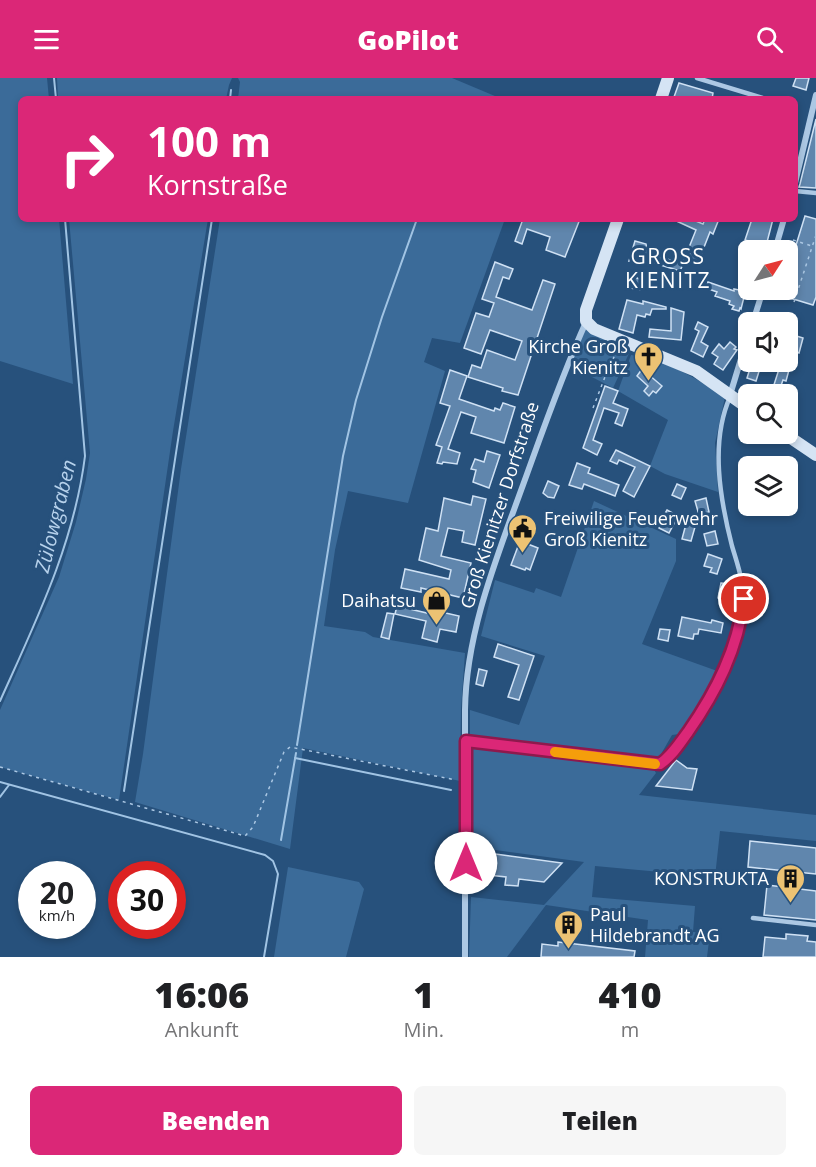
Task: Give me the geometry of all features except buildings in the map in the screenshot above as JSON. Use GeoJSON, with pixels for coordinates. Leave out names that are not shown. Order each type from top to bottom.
{"type":"FeatureCollection","features":[{"type":"Feature","properties":{"kind":"main road"},"geometry":{"type":"LineString","coordinates":[[662,96],[668,78]]}},
{"type":"Feature","properties":{"kind":"main road","name":"Groß Kienitzer Dorfstraße"},"geometry":{"type":"LineString","coordinates":[[586,321],[586,310],[617,222]]}},
{"type":"Feature","properties":{"kind":"main road"},"geometry":{"type":"LineString","coordinates":[[586,321],[594,329],[696,371],[738,401]]}},
{"type":"Feature","properties":{"kind":"main road"},"geometry":{"type":"LineString","coordinates":[[798,443],[816,455]]}},
{"type":"Feature","properties":{"kind":"street"},"geometry":{"type":"LineString","coordinates":[[798,170],[816,95]]}},
{"type":"Feature","properties":{"kind":"street"},"geometry":{"type":"LineString","coordinates":[[778,240],[783,222]]}},
{"type":"Feature","properties":{"kind":"street","name":"Groß Kienitzer Dorfstraße"},"geometry":{"type":"LineString","coordinates":[[465,957],[465,696],[469,657],[496,560],[555,393],[586,321]]}},
{"type":"Feature","properties":{"kind":"street"},"geometry":{"type":"LineString","coordinates":[[730,395],[738,369]]}},
{"type":"Feature","properties":{"kind":"lane"},"geometry":{"type":"LineString","coordinates":[[697,78],[751,96]]}},
{"type":"Feature","properties":{"kind":"lane"},"geometry":{"type":"LineString","coordinates":[[798,191],[816,193]]}},
{"type":"Feature","properties":{"kind":"lane"},"geometry":{"type":"LineString","coordinates":[[466,741],[650,764],[660,764],[672,753],[701,712],[720,679],[734,646],[742,617],[744,599],[720,480],[722,414],[730,395]]}},
{"type":"Feature","properties":{"kind":"lane"},"geometry":{"type":"LineString","coordinates":[[753,918],[816,925]]}},
{"type":"Feature","properties":{"kind":"path"},"geometry":{"type":"LineString","coordinates":[[794,302],[816,235]]}},
{"type":"Feature","properties":{"kind":"path"},"geometry":{"type":"LineString","coordinates":[[798,242],[812,246]]}},
{"type":"Feature","properties":{"kind":"path"},"geometry":{"type":"LineString","coordinates":[[798,273],[803,275]]}},
{"type":"Feature","properties":{"kind":"path"},"geometry":{"type":"LineString","coordinates":[[593,408],[622,341]]}},
{"type":"Feature","properties":{"kind":"path"},"geometry":{"type":"LineString","coordinates":[[0,766],[245,836],[253,827],[284,752],[290,747],[466,782]]}},
{"type":"Feature","properties":{"kind":"shaded area"},"geometry":{"type":"Polygon","coordinates":[[[0,78],[47,78],[49,96],[18,96],[18,222],[59,222],[73,384],[0,361],[0,78]]]}},
{"type":"Feature","properties":{"kind":"shaded area"},"geometry":{"type":"Polygon","coordinates":[[[57,78],[232,78],[227,96],[58,96],[57,78]]]}},
{"type":"Feature","properties":{"kind":"shaded area"},"geometry":{"type":"Polygon","coordinates":[[[238,78],[452,78],[495,96],[238,96],[240,82],[238,78]]]}},
{"type":"Feature","properties":{"kind":"shaded area"},"geometry":{"type":"Polygon","coordinates":[[[69,222],[208,222],[173,431],[119,800],[0,767],[0,710],[59,577],[76,522],[90,453],[69,222]]]}},
{"type":"Feature","properties":{"kind":"shaded area"},"geometry":{"type":"Polygon","coordinates":[[[220,222],[504,222],[460,343],[432,338],[424,362],[445,371],[408,503],[348,491],[335,550],[324,626],[365,632],[373,637],[465,653],[461,709],[460,781],[303,748],[290,849],[135,802],[181,469],[220,222]]]}},
{"type":"Feature","properties":{"kind":"shaded area"},"geometry":{"type":"Polygon","coordinates":[[[585,324],[632,347],[613,388],[567,364],[585,324]]]}},
{"type":"Feature","properties":{"kind":"shaded area"},"geometry":{"type":"Polygon","coordinates":[[[631,355],[668,365],[725,397],[715,443],[718,492],[665,474],[650,466],[668,420],[618,391],[631,355]]]}},
{"type":"Feature","properties":{"kind":"shaded area"},"geometry":{"type":"Polygon","coordinates":[[[594,501],[676,539],[676,561],[642,644],[720,672],[700,709],[679,734],[672,735],[653,768],[656,773],[639,795],[816,815],[816,841],[720,831],[715,877],[595,866],[592,897],[695,906],[693,932],[710,933],[707,957],[645,957],[648,920],[546,905],[507,957],[469,957],[471,897],[544,905],[584,862],[466,846],[466,805],[470,809],[470,710],[519,725],[545,656],[481,636],[495,580],[534,593],[536,588],[561,597],[594,501]]]}},
{"type":"Feature","properties":{"kind":"shaded area"},"geometry":{"type":"Polygon","coordinates":[[[288,867],[359,882],[364,889],[346,957],[274,957],[288,867]]]}},
{"type":"Feature","properties":{"kind":"waterway","name":"Zülowgraben"},"geometry":{"type":"LineString","coordinates":[[54,78],[56,96]]}},
{"type":"Feature","properties":{"kind":"waterway"},"geometry":{"type":"LineString","coordinates":[[230,96],[231,90]]}},
{"type":"Feature","properties":{"kind":"waterway","name":"Zülowgraben"},"geometry":{"type":"LineString","coordinates":[[0,701],[40,612],[63,551],[80,489],[85,456],[65,222]]}},
{"type":"Feature","properties":{"kind":"waterway"},"geometry":{"type":"LineString","coordinates":[[124,791],[212,222]]}},
{"type":"Feature","properties":{"kind":"waterway"},"geometry":{"type":"LineString","coordinates":[[297,745],[343,456],[356,400],[382,317],[416,222]]}},
{"type":"Feature","properties":{"kind":"waterway"},"geometry":{"type":"LineString","coordinates":[[281,840],[296,753]]}},
{"type":"Feature","properties":{"kind":"waterway"},"geometry":{"type":"LineString","coordinates":[[295,758],[451,790]]}},
{"type":"Feature","properties":{"kind":"waterway"},"geometry":{"type":"LineString","coordinates":[[0,782],[265,855],[273,861],[278,874],[264,957]]}},
{"type":"Feature","properties":{"kind":"waterway"},"geometry":{"type":"LineString","coordinates":[[0,797],[9,785]]}},
{"type":"Feature","properties":{"kind":"slow traffic"},"geometry":{"type":"LineString","coordinates":[[555,752],[655,764]]}},
{"type":"Feature","properties":{"kind":"place","name":"Kirche Groß Kienitz"},"geometry":{"type":"Point","coordinates":[649,382]}},
{"type":"Feature","properties":{"kind":"place","name":"Freiwilige Feuerwehr Groß Kienitz"},"geometry":{"type":"Point","coordinates":[523,554]}},
{"type":"Feature","properties":{"kind":"place","name":"Daihatsu"},"geometry":{"type":"Point","coordinates":[437,626]}},
{"type":"Feature","properties":{"kind":"place","name":"KONSTRUKTA"},"geometry":{"type":"Point","coordinates":[790,904]}},
{"type":"Feature","properties":{"kind":"place","name":"Paul Hildebrandt AG"},"geometry":{"type":"Point","coordinates":[569,950]}},
{"type":"Feature","properties":{"kind":"district","name":"GROSS KIENITZ"},"geometry":{"type":"Point","coordinates":[668,268]}},
{"type":"Feature","properties":{"kind":"route"},"geometry":{"type":"LineString","coordinates":[[466,863],[466,741],[660,764],[682,740],[720,679],[734,646],[744,599]]}}]}
